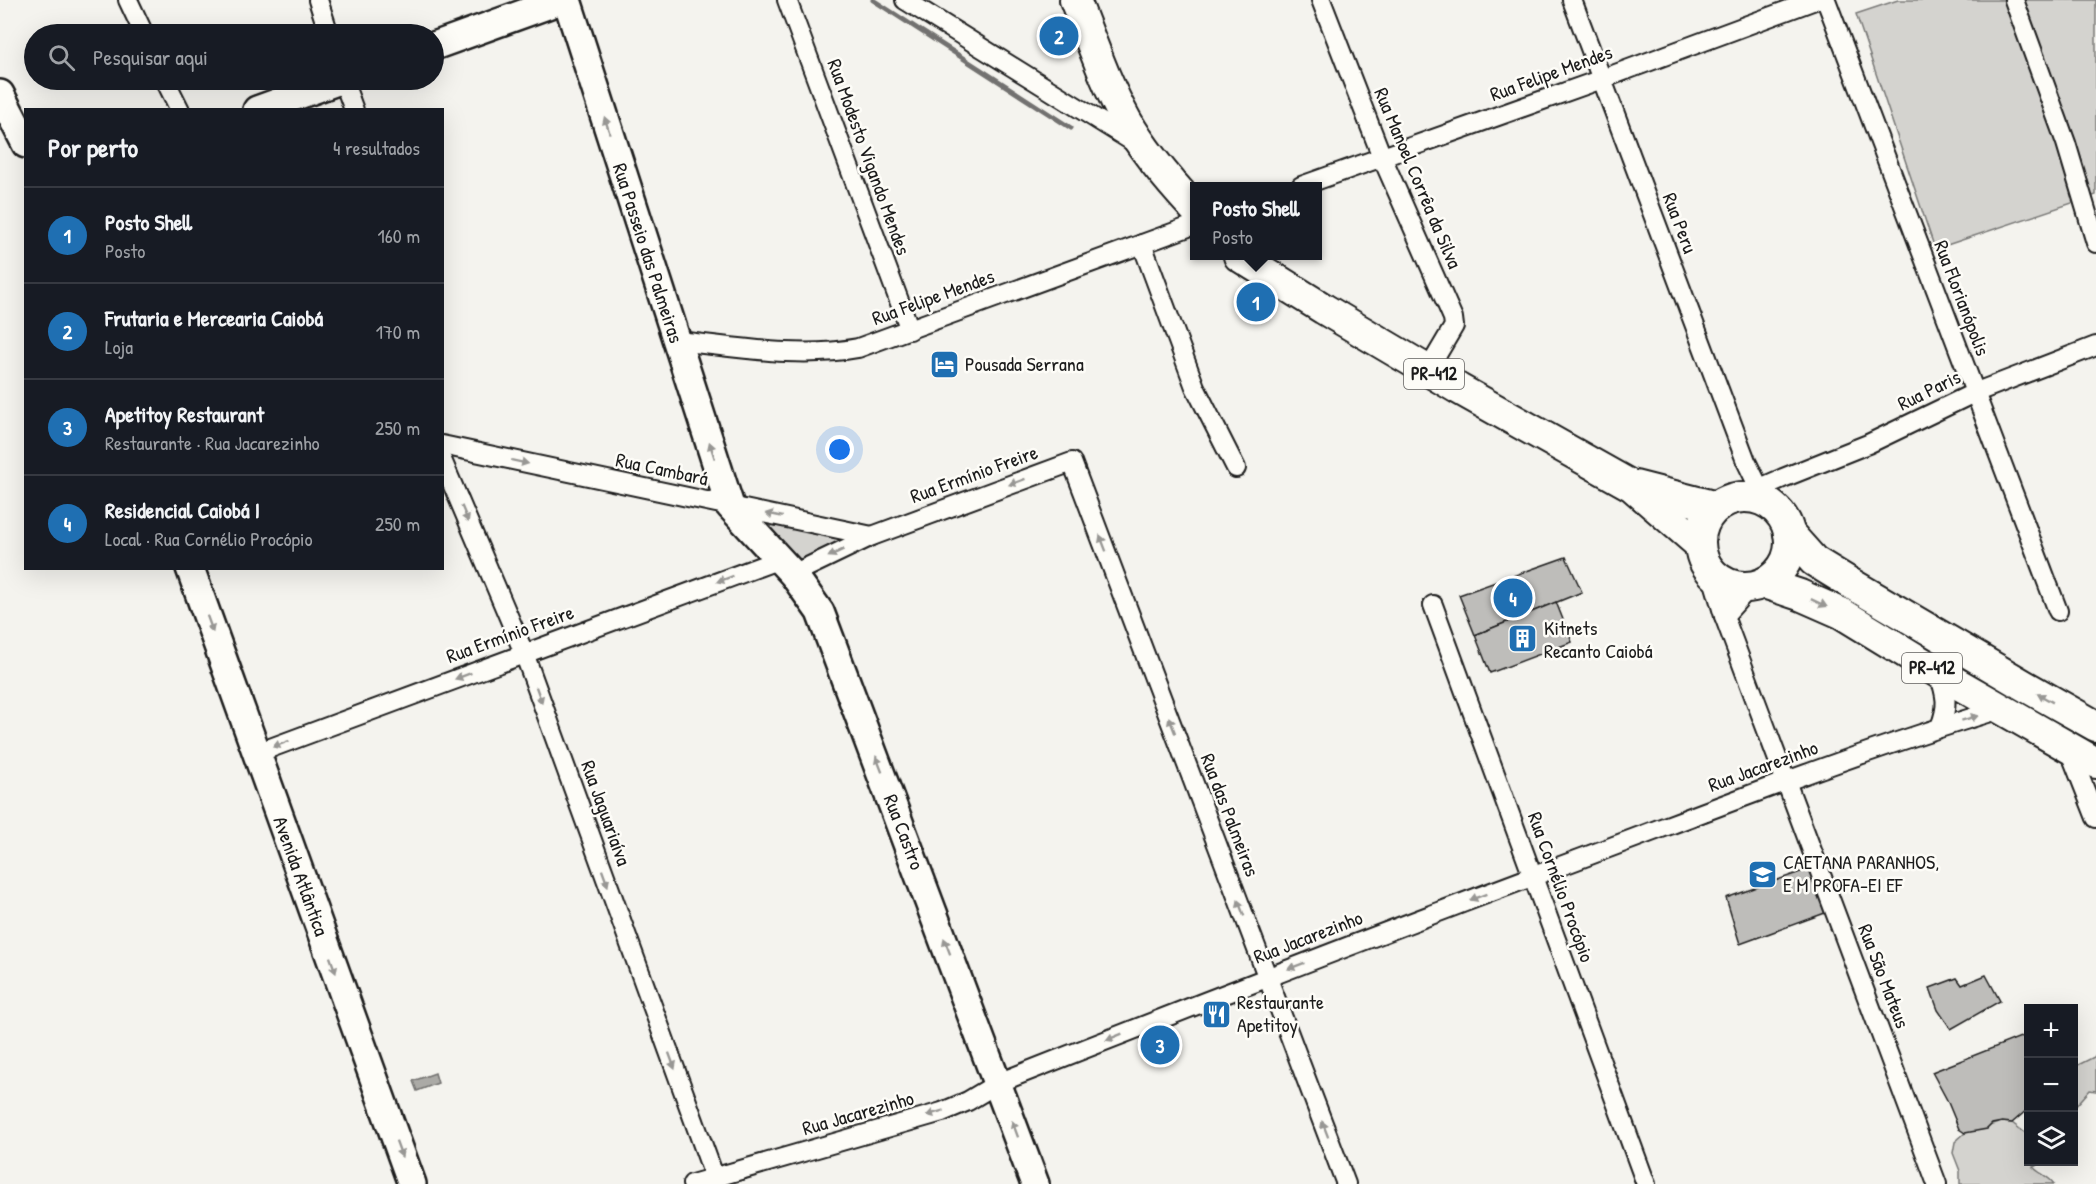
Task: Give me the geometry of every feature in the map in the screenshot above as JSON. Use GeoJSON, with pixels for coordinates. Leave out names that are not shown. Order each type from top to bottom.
{"type":"FeatureCollection","features":[{"type":"Feature","properties":{"kind":"main road"},"geometry":{"type":"LineString","coordinates":[[1075,0],[1126,119],[1145,150],[1190,204]]}},
{"type":"Feature","properties":{"kind":"main road","name":"PR-412"},"geometry":{"type":"LineString","coordinates":[[1247,260],[1324,309],[1632,486],[1705,559],[1722,581],[1735,586],[1757,585],[1800,595],[1841,613],[1939,673],[2096,763]]}},
{"type":"Feature","properties":{"kind":"main road","name":"PR-412"},"geometry":{"type":"LineString","coordinates":[[1632,486],[1747,500],[1778,511],[1790,533],[1814,561],[2096,726]]}},
{"type":"Feature","properties":{"kind":"main road"},"geometry":{"type":"LineString","coordinates":[[1705,559],[1701,531],[1707,517],[1747,500]]}},
{"type":"Feature","properties":{"kind":"main road"},"geometry":{"type":"LineString","coordinates":[[1757,585],[1776,575],[1785,562],[1790,548],[1790,533]]}},
{"type":"Feature","properties":{"kind":"street"},"geometry":{"type":"LineString","coordinates":[[128,0],[139,24]]}},
{"type":"Feature","properties":{"kind":"street"},"geometry":{"type":"LineString","coordinates":[[318,0],[326,24]]}},
{"type":"Feature","properties":{"kind":"street"},"geometry":{"type":"LineString","coordinates":[[444,42],[561,0]]}},
{"type":"Feature","properties":{"kind":"street","name":"Rua Passeio das Palmeiras"},"geometry":{"type":"LineString","coordinates":[[567,0],[729,506]]}},
{"type":"Feature","properties":{"kind":"street","name":"Rua Modesto Vigando Mendes"},"geometry":{"type":"LineString","coordinates":[[787,0],[910,330]]}},
{"type":"Feature","properties":{"kind":"street"},"geometry":{"type":"LineString","coordinates":[[905,0],[1145,150]]}},
{"type":"Feature","properties":{"kind":"street","name":"Rua Manoel Corrêa da Silva"},"geometry":{"type":"LineString","coordinates":[[1322,0],[1382,157],[1453,318],[1454,326],[1428,370]]}},
{"type":"Feature","properties":{"kind":"street","name":"Rua Peru"},"geometry":{"type":"LineString","coordinates":[[1572,0],[1746,461],[1747,500]]}},
{"type":"Feature","properties":{"kind":"street","name":"Rua Felipe Mendes"},"geometry":{"type":"LineString","coordinates":[[1312,182],[1815,0]]}},
{"type":"Feature","properties":{"kind":"street","name":"Rua Florianópolis"},"geometry":{"type":"LineString","coordinates":[[1826,0],[2058,611]]}},
{"type":"Feature","properties":{"kind":"street"},"geometry":{"type":"LineString","coordinates":[[2014,0],[2066,143],[2096,243]]}},
{"type":"Feature","properties":{"kind":"street"},"geometry":{"type":"LineString","coordinates":[[170,90],[179,108]]}},
{"type":"Feature","properties":{"kind":"street"},"geometry":{"type":"LineString","coordinates":[[263,108],[314,90]]}},
{"type":"Feature","properties":{"kind":"street"},"geometry":{"type":"LineString","coordinates":[[346,90],[353,108]]}},
{"type":"Feature","properties":{"kind":"street"},"geometry":{"type":"LineString","coordinates":[[0,94],[24,140]]}},
{"type":"Feature","properties":{"kind":"street","name":"Rua Felipe Mendes"},"geometry":{"type":"LineString","coordinates":[[677,341],[805,353],[831,353],[858,348],[1190,226]]}},
{"type":"Feature","properties":{"kind":"street"},"geometry":{"type":"LineString","coordinates":[[1142,244],[1195,387],[1236,468]]}},
{"type":"Feature","properties":{"kind":"street","name":"Rua Paris"},"geometry":{"type":"LineString","coordinates":[[1747,500],[1775,488],[1783,477],[1868,444],[1974,393],[2096,346]]}},
{"type":"Feature","properties":{"kind":"street","name":"Rua Cambará"},"geometry":{"type":"LineString","coordinates":[[444,445],[872,536]]}},
{"type":"Feature","properties":{"kind":"street"},"geometry":{"type":"LineString","coordinates":[[1746,461],[1740,487],[1747,500]]}},
{"type":"Feature","properties":{"kind":"street","name":"Rua Ermínio Freire"},"geometry":{"type":"LineString","coordinates":[[257,753],[524,653],[787,566],[1072,462]]}},
{"type":"Feature","properties":{"kind":"street","name":"Rua das Palmeiras"},"geometry":{"type":"LineString","coordinates":[[1072,462],[1346,1184]]}},
{"type":"Feature","properties":{"kind":"street","name":"Rua Jaguariaíva"},"geometry":{"type":"LineString","coordinates":[[444,465],[524,653],[715,1180]]}},
{"type":"Feature","properties":{"kind":"street","name":"Rua Castro"},"geometry":{"type":"LineString","coordinates":[[729,506],[787,566],[820,612],[831,636],[1035,1184]]}},
{"type":"Feature","properties":{"kind":"street","name":"Rua São Mateus"},"geometry":{"type":"LineString","coordinates":[[1705,559],[1724,616],[1937,1184]]}},
{"type":"Feature","properties":{"kind":"street","name":"Avenida Atlântica"},"geometry":{"type":"LineString","coordinates":[[191,570],[412,1184]]}},
{"type":"Feature","properties":{"kind":"street"},"geometry":{"type":"LineString","coordinates":[[1724,616],[1757,585]]}},
{"type":"Feature","properties":{"kind":"street","name":"Rua Cornélio Procópio"},"geometry":{"type":"LineString","coordinates":[[1433,605],[1646,1184]]}},
{"type":"Feature","properties":{"kind":"street"},"geometry":{"type":"LineString","coordinates":[[1939,673],[1946,698],[1946,711],[1940,727]]}},
{"type":"Feature","properties":{"kind":"street","name":"Rua Jacarezinho"},"geometry":{"type":"LineString","coordinates":[[692,1184],[715,1180],[942,1112],[968,1101],[998,1083],[1267,977],[1786,781],[1940,727],[2001,709]]}},
{"type":"Feature","properties":{"kind":"street"},"geometry":{"type":"LineString","coordinates":[[2067,745],[2096,818]]}},
{"type":"Feature","properties":{"kind":"shaded area"},"geometry":{"type":"Polygon","coordinates":[[[1898,0],[2096,0],[2096,195],[1935,249],[1856,14],[1898,0]]]}},
{"type":"Feature","properties":{"kind":"shaded area"},"geometry":{"type":"Polygon","coordinates":[[[754,519],[844,540],[795,563],[754,519]]]}},
{"type":"Feature","properties":{"kind":"shaded area"},"geometry":{"type":"Polygon","coordinates":[[[2096,1056],[2096,1091],[2090,1090],[2078,1104],[2078,1065],[2096,1056]]]}},
{"type":"Feature","properties":{"kind":"shaded area"},"geometry":{"type":"Polygon","coordinates":[[[435,1073],[438,1083],[417,1091],[413,1081],[435,1073]]]}},
{"type":"Feature","properties":{"kind":"shaded area"},"geometry":{"type":"Polygon","coordinates":[[[2002,1122],[2012,1123],[2024,1132],[2024,1166],[2035,1166],[2033,1167],[2054,1184],[1960,1184],[1960,1171],[1953,1153],[1955,1142],[1965,1133],[2002,1122]]]}},
{"type":"Feature","properties":{"kind":"building"},"geometry":{"type":"Polygon","coordinates":[[[1566,557],[1582,592],[1475,635],[1459,595],[1566,557]]]}},
{"type":"Feature","properties":{"kind":"building","name":"Kitnets Recanto Caiobá"},"geometry":{"type":"Polygon","coordinates":[[[1556,602],[1572,642],[1490,673],[1475,635],[1556,602]]]}},
{"type":"Feature","properties":{"kind":"building"},"geometry":{"type":"Polygon","coordinates":[[[1809,869],[1825,913],[1740,944],[1726,898],[1809,869]]]}},
{"type":"Feature","properties":{"kind":"building"},"geometry":{"type":"Polygon","coordinates":[[[1986,975],[2000,1001],[1951,1029],[1938,1010],[1930,988],[1957,978],[1962,985],[1986,975]]]}},
{"type":"Feature","properties":{"kind":"building"},"geometry":{"type":"Polygon","coordinates":[[[2024,1036],[2024,1112],[2012,1123],[1992,1124],[1987,1129],[1965,1133],[1959,1129],[1932,1072],[2024,1036]]]}},
{"type":"Feature","properties":{"kind":"waterway"},"geometry":{"type":"LineString","coordinates":[[873,0],[1071,128]]}},
{"type":"Feature","properties":{"kind":"place","name":"Frutaria e Mercearia Caiobá"},"geometry":{"type":"Point","coordinates":[1059,36]}},
{"type":"Feature","properties":{"kind":"place","name":"Posto Shell"},"geometry":{"type":"Point","coordinates":[1256,302]}},
{"type":"Feature","properties":{"kind":"place","name":"Pousada Serrana"},"geometry":{"type":"Point","coordinates":[944,364]}},
{"type":"Feature","properties":{"kind":"place","name":"Residencial Caiobá I"},"geometry":{"type":"Point","coordinates":[1513,598]}},
{"type":"Feature","properties":{"kind":"place","name":"Kitnets Recanto Caiobá"},"geometry":{"type":"Point","coordinates":[1523,639]}},
{"type":"Feature","properties":{"kind":"place","name":"CAETANA PARANHOS, E M PROFA-EI EF"},"geometry":{"type":"Point","coordinates":[1762,874]}},
{"type":"Feature","properties":{"kind":"place","name":"Restaurante Apetitoy"},"geometry":{"type":"Point","coordinates":[1216,1014]}},
{"type":"Feature","properties":{"kind":"place","name":"Apetitoy Restaurant"},"geometry":{"type":"Point","coordinates":[1160,1045]}}]}
